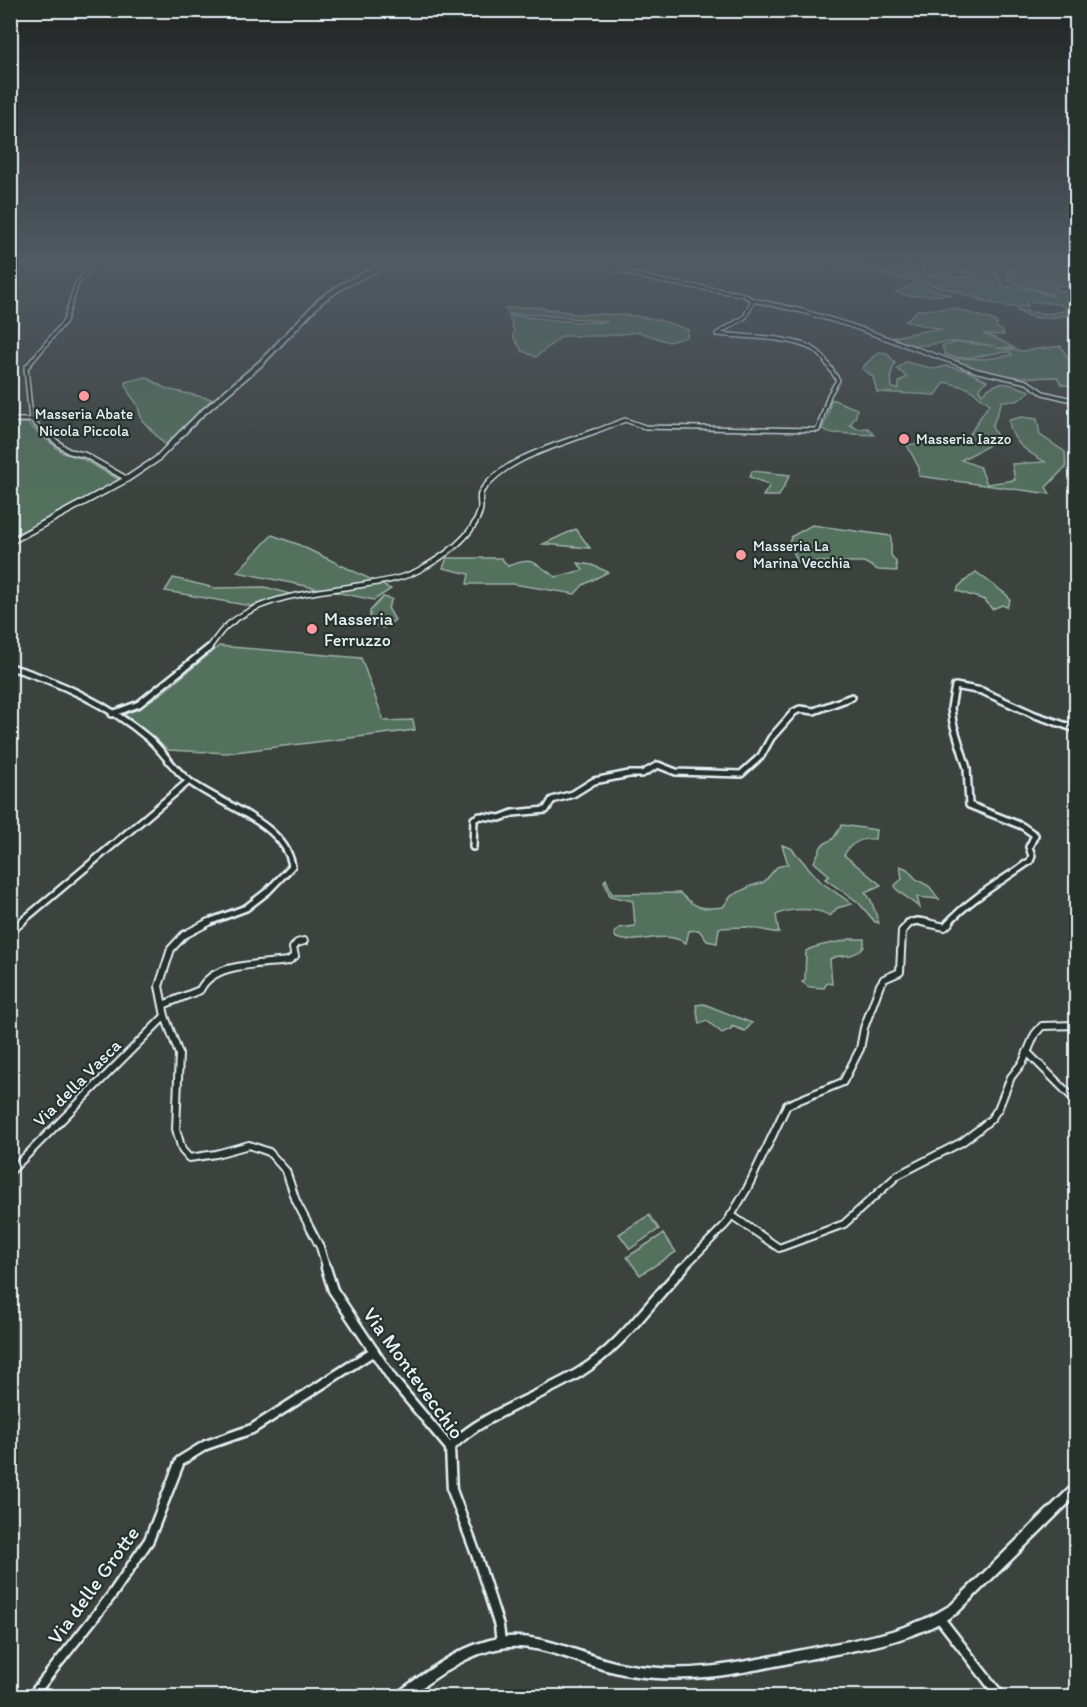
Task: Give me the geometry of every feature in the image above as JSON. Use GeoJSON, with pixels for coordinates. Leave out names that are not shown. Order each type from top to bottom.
{"type":"FeatureCollection","features":[{"type":"Feature","properties":{"kind":"main road"},"geometry":{"type":"LineString","coordinates":[[10,542],[127,479],[157,459],[201,414],[261,363],[282,341]]}},
{"type":"Feature","properties":{"kind":"street"},"geometry":{"type":"LineString","coordinates":[[32,420],[26,368],[49,341]]}},
{"type":"Feature","properties":{"kind":"street"},"geometry":{"type":"LineString","coordinates":[[112,714],[139,704],[204,654],[227,625],[258,606],[332,589],[378,582],[418,571],[452,548],[468,533],[480,510],[479,498],[482,490],[508,465],[625,420],[645,427],[818,430],[829,395],[838,380],[820,354],[790,342],[778,341]]}},
{"type":"Feature","properties":{"kind":"street"},"geometry":{"type":"LineString","coordinates":[[893,341],[978,371],[1027,382],[1042,393],[1077,401]]}},
{"type":"Feature","properties":{"kind":"street"},"geometry":{"type":"LineString","coordinates":[[10,420],[32,420],[68,451],[85,455],[127,479]]}},
{"type":"Feature","properties":{"kind":"street"},"geometry":{"type":"LineString","coordinates":[[10,667],[46,677],[112,714],[144,736],[189,781],[260,823],[276,836],[282,849],[291,860],[292,866],[268,891],[246,908],[214,918],[184,934],[171,949],[159,986],[165,1016]]}},
{"type":"Feature","properties":{"kind":"street"},"geometry":{"type":"LineString","coordinates":[[450,1448],[459,1438],[516,1405],[581,1372],[621,1340],[672,1279],[726,1224],[747,1190],[787,1105],[843,1082],[860,1050],[864,1028],[880,985],[884,979],[900,972],[902,931],[909,922],[919,920],[930,925],[945,927],[966,904],[992,889],[1030,861],[1032,856],[1029,847],[1035,835],[1022,826],[969,805],[967,768],[953,723],[951,708],[954,686],[959,684],[1034,715],[1077,729]]}},
{"type":"Feature","properties":{"kind":"street"},"geometry":{"type":"LineString","coordinates":[[473,847],[474,819],[480,816],[500,818],[513,813],[546,810],[552,801],[573,794],[594,782],[629,774],[642,774],[658,765],[676,772],[741,774],[761,756],[771,738],[794,712],[800,709],[814,711],[852,697]]}},
{"type":"Feature","properties":{"kind":"street"},"geometry":{"type":"LineString","coordinates":[[10,932],[189,781]]}},
{"type":"Feature","properties":{"kind":"street"},"geometry":{"type":"LineString","coordinates":[[163,1005],[201,990],[204,981],[218,970],[288,961],[295,956],[293,948],[297,943],[304,941]]}},
{"type":"Feature","properties":{"kind":"street","name":"Via della Vasca"},"geometry":{"type":"LineString","coordinates":[[10,1172],[165,1016]]}},
{"type":"Feature","properties":{"kind":"street","name":"Via Montevecchio"},"geometry":{"type":"LineString","coordinates":[[165,1016],[179,1054],[176,1129],[182,1150],[189,1158],[216,1154],[249,1145],[269,1152],[286,1171],[296,1201],[320,1247],[333,1290],[393,1380],[450,1448],[452,1490],[476,1554],[499,1626],[501,1642]]}},
{"type":"Feature","properties":{"kind":"street"},"geometry":{"type":"LineString","coordinates":[[731,1215],[778,1248],[844,1224],[898,1175],[962,1142],[991,1119],[1011,1077],[1035,1034],[1042,1026],[1077,1024]]}},
{"type":"Feature","properties":{"kind":"street"},"geometry":{"type":"LineString","coordinates":[[1027,1052],[1077,1101]]}},
{"type":"Feature","properties":{"kind":"street","name":"Via delle Grotte"},"geometry":{"type":"LineString","coordinates":[[32,1696],[111,1596],[149,1540],[180,1461],[206,1445],[252,1429],[374,1351]]}},
{"type":"Feature","properties":{"kind":"street"},"geometry":{"type":"LineString","coordinates":[[401,1696],[452,1661],[478,1648],[501,1642],[519,1641],[538,1644],[595,1664],[622,1669],[699,1674],[906,1633],[940,1620],[974,1592],[1077,1489]]}},
{"type":"Feature","properties":{"kind":"street"},"geometry":{"type":"LineString","coordinates":[[940,1620],[1000,1696]]}},
{"type":"Feature","properties":{"kind":"green space"},"geometry":{"type":"Polygon","coordinates":[[[516,341],[556,341],[536,357],[522,351],[516,341]]]}},
{"type":"Feature","properties":{"kind":"green space"},"geometry":{"type":"Polygon","coordinates":[[[899,341],[1001,341],[1014,348],[996,348],[1023,351],[1061,346],[1068,358],[1076,361],[1076,387],[1061,384],[1057,377],[1019,377],[974,370],[963,365],[956,358],[985,359],[1012,355],[1010,352],[961,358],[945,354],[942,346],[959,342],[915,345],[899,341]]]}},
{"type":"Feature","properties":{"kind":"green space"},"geometry":{"type":"Polygon","coordinates":[[[878,352],[887,353],[895,363],[891,374],[892,388],[899,389],[899,382],[907,377],[897,369],[905,362],[936,369],[946,366],[968,371],[987,381],[979,389],[982,394],[994,385],[1000,384],[1010,384],[1030,391],[1017,401],[1002,401],[992,427],[997,436],[988,446],[961,460],[980,467],[987,484],[1015,480],[1012,464],[1045,462],[1021,446],[1013,435],[1009,420],[1022,417],[1037,419],[1040,435],[1065,452],[1066,468],[1046,487],[1050,494],[919,476],[919,468],[907,445],[935,441],[962,445],[990,404],[968,388],[945,382],[936,395],[877,392],[873,377],[862,368],[878,352]]]}},
{"type":"Feature","properties":{"kind":"green space"},"geometry":{"type":"Polygon","coordinates":[[[146,377],[166,389],[212,399],[165,445],[142,420],[137,404],[125,382],[146,377]]]}},
{"type":"Feature","properties":{"kind":"green space"},"geometry":{"type":"Polygon","coordinates":[[[831,399],[857,409],[856,416],[850,425],[858,429],[868,428],[874,435],[832,433],[822,429],[831,399]]]}},
{"type":"Feature","properties":{"kind":"green space"},"geometry":{"type":"Polygon","coordinates":[[[11,423],[27,423],[63,453],[81,458],[120,480],[11,537],[11,423]]]}},
{"type":"Feature","properties":{"kind":"green space"},"geometry":{"type":"Polygon","coordinates":[[[752,471],[790,475],[779,496],[763,496],[770,485],[750,477],[752,471]]]}},
{"type":"Feature","properties":{"kind":"green space"},"geometry":{"type":"Polygon","coordinates":[[[812,525],[891,536],[891,555],[896,562],[897,571],[878,570],[864,562],[798,562],[789,542],[792,536],[812,525]]]}},
{"type":"Feature","properties":{"kind":"green space"},"geometry":{"type":"Polygon","coordinates":[[[576,529],[590,548],[543,544],[576,529]]]}},
{"type":"Feature","properties":{"kind":"green space"},"geometry":{"type":"Polygon","coordinates":[[[272,535],[297,544],[391,589],[374,600],[237,572],[272,535]]]}},
{"type":"Feature","properties":{"kind":"green space"},"geometry":{"type":"Polygon","coordinates":[[[447,558],[501,558],[508,566],[529,561],[556,577],[583,570],[578,563],[592,565],[608,572],[583,585],[575,594],[513,584],[467,584],[469,574],[443,568],[447,558]]]}},
{"type":"Feature","properties":{"kind":"green space"},"geometry":{"type":"Polygon","coordinates":[[[976,572],[1007,595],[1010,600],[1007,607],[1002,605],[992,609],[985,600],[957,591],[959,586],[976,572]]]}},
{"type":"Feature","properties":{"kind":"green space"},"geometry":{"type":"Polygon","coordinates":[[[173,578],[215,588],[265,587],[290,594],[251,606],[165,591],[173,578]]]}},
{"type":"Feature","properties":{"kind":"green space"},"geometry":{"type":"Polygon","coordinates":[[[383,597],[392,599],[388,608],[395,620],[384,628],[370,624],[370,611],[383,597]]]}},
{"type":"Feature","properties":{"kind":"green space"},"geometry":{"type":"Polygon","coordinates":[[[219,646],[361,658],[384,721],[413,720],[415,730],[227,753],[168,750],[124,714],[161,694],[219,646]]]}},
{"type":"Feature","properties":{"kind":"green space"},"geometry":{"type":"Polygon","coordinates":[[[842,825],[876,830],[875,839],[857,842],[844,855],[881,885],[865,892],[871,900],[879,923],[875,922],[858,902],[825,879],[830,876],[814,862],[822,845],[833,839],[842,825]]]}},
{"type":"Feature","properties":{"kind":"green space"},"geometry":{"type":"Polygon","coordinates":[[[782,845],[791,848],[821,882],[852,904],[837,908],[830,916],[811,910],[795,910],[776,915],[779,933],[747,927],[719,928],[717,943],[707,941],[699,930],[689,931],[686,943],[669,937],[633,940],[616,938],[614,933],[619,928],[635,926],[633,901],[610,896],[604,881],[606,879],[612,894],[680,893],[699,907],[723,907],[731,896],[764,882],[777,867],[788,864],[782,845]]]}},
{"type":"Feature","properties":{"kind":"green space"},"geometry":{"type":"Polygon","coordinates":[[[900,866],[907,869],[917,880],[929,886],[939,899],[917,897],[920,908],[896,889],[895,885],[902,879],[900,866]]]}},
{"type":"Feature","properties":{"kind":"green space"},"geometry":{"type":"Polygon","coordinates":[[[850,939],[864,939],[864,947],[854,954],[830,959],[832,984],[827,983],[824,988],[809,987],[802,982],[805,979],[806,951],[850,939]]]}},
{"type":"Feature","properties":{"kind":"green space"},"geometry":{"type":"Polygon","coordinates":[[[704,1004],[752,1023],[745,1031],[732,1026],[731,1029],[722,1033],[707,1021],[699,1024],[696,1005],[704,1004]]]}},
{"type":"Feature","properties":{"kind":"green space"},"geometry":{"type":"Polygon","coordinates":[[[649,1215],[659,1229],[630,1249],[619,1234],[649,1215]]]}},
{"type":"Feature","properties":{"kind":"green space"},"geometry":{"type":"Polygon","coordinates":[[[663,1234],[676,1252],[640,1275],[627,1257],[663,1234]]]}},
{"type":"Feature","properties":{"kind":"place","name":"Masseria Abate Nicola Piccola"},"geometry":{"type":"Point","coordinates":[84,396]}},
{"type":"Feature","properties":{"kind":"place","name":"Masseria Iazzo"},"geometry":{"type":"Point","coordinates":[904,439]}},
{"type":"Feature","properties":{"kind":"place","name":"Masseria La Marina Vecchia"},"geometry":{"type":"Point","coordinates":[741,555]}},
{"type":"Feature","properties":{"kind":"place","name":"Masseria Ferruzzo"},"geometry":{"type":"Point","coordinates":[312,629]}}]}
